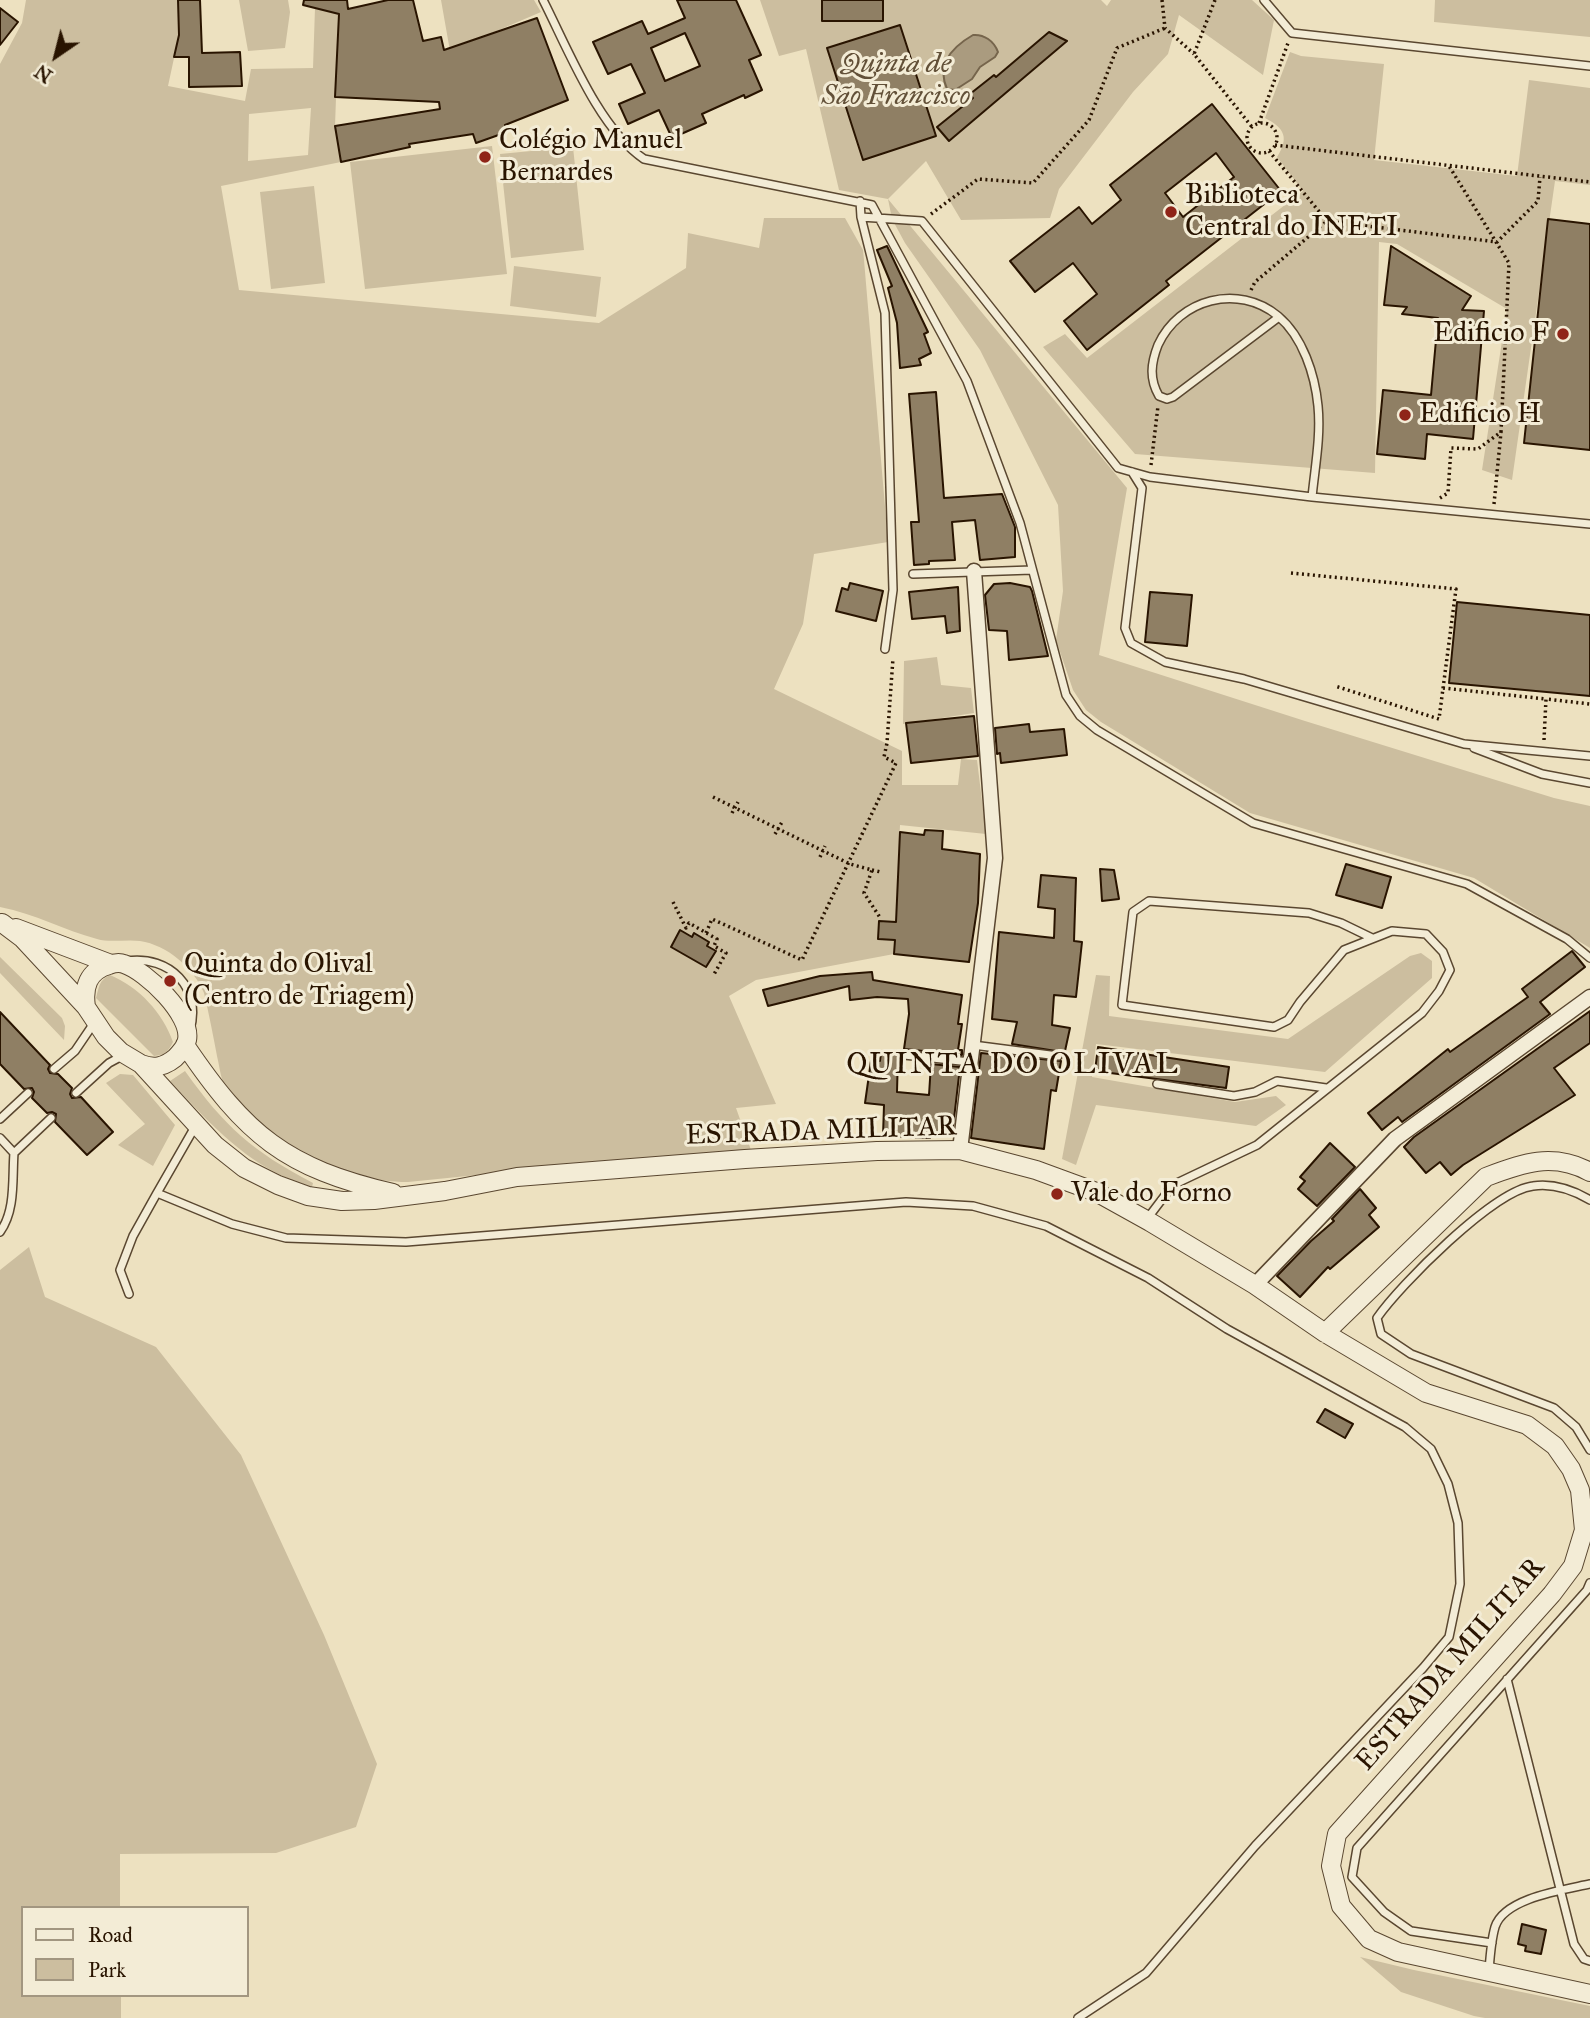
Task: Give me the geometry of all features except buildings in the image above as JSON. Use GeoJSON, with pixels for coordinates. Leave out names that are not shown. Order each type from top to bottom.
{"type":"FeatureCollection","features":[{"type":"Feature","properties":{"kind":"street"},"geometry":{"type":"LineString","coordinates":[[960,1150],[995,858],[974,571]]}},
{"type":"Feature","properties":{"kind":"street","name":"ESTRADA MILITAR"},"geometry":{"type":"LineString","coordinates":[[1,922],[116,963],[146,977],[162,991],[185,1024],[186,1041],[223,1098],[259,1136],[303,1164],[350,1183],[403,1195]]}},
{"type":"Feature","properties":{"kind":"street","name":"ESTRADA MILITAR"},"geometry":{"type":"LineString","coordinates":[[1,922],[22,938],[106,1037],[133,1059],[215,1145],[244,1168],[308,1196],[342,1201],[374,1200],[445,1191],[517,1177],[745,1158],[960,1150],[1063,1179],[1096,1192],[1255,1285],[1325,1333],[1426,1393],[1527,1425],[1555,1446],[1572,1468],[1580,1490],[1584,1530],[1573,1566],[1552,1594],[1337,1834],[1331,1866],[1341,1906],[1369,1939],[1398,1952],[1590,1994]]}},
{"type":"Feature","properties":{"kind":"street"},"geometry":{"type":"LineString","coordinates":[[90,1015],[84,995],[91,975],[99,968],[116,963]]}},
{"type":"Feature","properties":{"kind":"street"},"geometry":{"type":"LineString","coordinates":[[1255,1285],[1395,1139],[1590,997]]}},
{"type":"Feature","properties":{"kind":"street"},"geometry":{"type":"LineString","coordinates":[[133,1059],[159,1067],[179,1055],[186,1041]]}},
{"type":"Feature","properties":{"kind":"street"},"geometry":{"type":"LineString","coordinates":[[1325,1333],[1486,1177],[1520,1163],[1545,1161],[1578,1166],[1590,1172]]}},
{"type":"Feature","properties":{"kind":"lane"},"geometry":{"type":"LineString","coordinates":[[543,0],[605,120],[628,148],[644,159],[663,165],[872,205],[967,381],[1020,523],[1066,695],[1080,716],[1097,730],[1253,823],[1467,884],[1567,939],[1590,958]]}},
{"type":"Feature","properties":{"kind":"lane"},"geometry":{"type":"LineString","coordinates":[[1264,0],[1292,33],[1590,66]]}},
{"type":"Feature","properties":{"kind":"lane"},"geometry":{"type":"LineString","coordinates":[[860,201],[861,217],[885,313],[893,590],[886,649]]}},
{"type":"Feature","properties":{"kind":"lane"},"geometry":{"type":"LineString","coordinates":[[861,217],[922,221],[1118,468],[1150,477],[1590,524]]}},
{"type":"Feature","properties":{"kind":"lane"},"geometry":{"type":"LineString","coordinates":[[1279,317],[1173,397],[1167,399],[1159,396],[1151,375],[1155,354],[1163,335],[1187,310],[1203,302],[1224,298],[1245,300],[1263,306],[1279,317],[1301,345],[1312,374],[1318,406],[1319,430],[1312,496]]}},
{"type":"Feature","properties":{"kind":"lane"},"geometry":{"type":"LineString","coordinates":[[1132,472],[1142,488],[1125,628],[1131,643],[1165,662],[1244,679],[1464,744],[1542,774],[1590,783]]}},
{"type":"Feature","properties":{"kind":"lane"},"geometry":{"type":"LineString","coordinates":[[913,574],[1032,570]]}},
{"type":"Feature","properties":{"kind":"lane"},"geometry":{"type":"LineString","coordinates":[[1464,744],[1590,756]]}},
{"type":"Feature","properties":{"kind":"lane"},"geometry":{"type":"LineString","coordinates":[[1146,1219],[1168,1190],[1177,1183],[1257,1145],[1422,1013],[1450,970],[1443,952],[1426,934],[1392,931],[1344,950],[1300,1002],[1289,1020],[1274,1027],[1122,1005],[1133,912],[1149,901],[1309,913],[1341,923],[1373,938]]}},
{"type":"Feature","properties":{"kind":"lane"},"geometry":{"type":"LineString","coordinates":[[54,1069],[75,1051],[90,1015]]}},
{"type":"Feature","properties":{"kind":"lane"},"geometry":{"type":"LineString","coordinates":[[972,1045],[1058,1056]]}},
{"type":"Feature","properties":{"kind":"lane"},"geometry":{"type":"LineString","coordinates":[[904,1055],[970,1062]]}},
{"type":"Feature","properties":{"kind":"lane"},"geometry":{"type":"LineString","coordinates":[[76,1093],[109,1063],[133,1059]]}},
{"type":"Feature","properties":{"kind":"lane"},"geometry":{"type":"LineString","coordinates":[[1157,1084],[1234,1096],[1255,1092],[1277,1081],[1325,1088]]}},
{"type":"Feature","properties":{"kind":"lane"},"geometry":{"type":"LineString","coordinates":[[0,1119],[28,1093]]}},
{"type":"Feature","properties":{"kind":"lane"},"geometry":{"type":"LineString","coordinates":[[0,1231],[6,1223],[11,1202],[14,1153],[51,1118]]}},
{"type":"Feature","properties":{"kind":"lane"},"geometry":{"type":"LineString","coordinates":[[129,1294],[121,1270],[133,1236],[197,1125]]}},
{"type":"Feature","properties":{"kind":"lane"},"geometry":{"type":"LineString","coordinates":[[0,1138],[14,1153]]}},
{"type":"Feature","properties":{"kind":"lane"},"geometry":{"type":"LineString","coordinates":[[1590,1200],[1562,1187],[1531,1186],[1506,1198],[1477,1215],[1390,1299],[1377,1318],[1381,1335],[1411,1354],[1554,1408],[1576,1427],[1590,1450]]}},
{"type":"Feature","properties":{"kind":"lane"},"geometry":{"type":"LineString","coordinates":[[157,1193],[232,1224],[286,1238],[406,1242],[906,1202],[973,1206],[1046,1226],[1148,1278],[1227,1329],[1405,1427],[1431,1449],[1448,1484],[1458,1523],[1460,1584],[1449,1637],[1255,1846],[1146,1973],[1078,2018]]}},
{"type":"Feature","properties":{"kind":"lane"},"geometry":{"type":"LineString","coordinates":[[1492,1943],[1411,1931],[1384,1912],[1352,1877],[1356,1848],[1587,1590],[1590,1583]]}},
{"type":"Feature","properties":{"kind":"lane"},"geometry":{"type":"LineString","coordinates":[[1507,1679],[1574,1944],[1584,1959],[1590,1961]]}},
{"type":"Feature","properties":{"kind":"lane"},"geometry":{"type":"LineString","coordinates":[[1489,1972],[1495,1926],[1502,1913],[1520,1902],[1590,1884]]}},
{"type":"Feature","properties":{"kind":"path"},"geometry":{"type":"LineString","coordinates":[[1162,0],[1165,28],[1194,54],[1252,127]]}},
{"type":"Feature","properties":{"kind":"path"},"geometry":{"type":"LineString","coordinates":[[1194,54],[1215,0]]}},
{"type":"Feature","properties":{"kind":"path"},"geometry":{"type":"LineString","coordinates":[[922,221],[978,179],[1033,183],[1089,120],[1117,48],[1165,28]]}},
{"type":"Feature","properties":{"kind":"path"},"geometry":{"type":"LineString","coordinates":[[1259,123],[1272,127],[1276,132],[1275,145],[1269,151],[1259,152],[1251,147],[1247,137],[1252,127],[1259,123],[1292,33]]}},
{"type":"Feature","properties":{"kind":"path"},"geometry":{"type":"LineString","coordinates":[[1275,145],[1590,183]]}},
{"type":"Feature","properties":{"kind":"path"},"geometry":{"type":"LineString","coordinates":[[1269,151],[1327,221],[1497,243]]}},
{"type":"Feature","properties":{"kind":"path"},"geometry":{"type":"LineString","coordinates":[[1449,166],[1509,263],[1501,432],[1493,514]]}},
{"type":"Feature","properties":{"kind":"path"},"geometry":{"type":"LineString","coordinates":[[1497,243],[1538,201],[1540,177]]}},
{"type":"Feature","properties":{"kind":"path"},"geometry":{"type":"LineString","coordinates":[[1245,300],[1255,282],[1327,221]]}},
{"type":"Feature","properties":{"kind":"path"},"geometry":{"type":"LineString","coordinates":[[1150,477],[1159,396]]}},
{"type":"Feature","properties":{"kind":"path"},"geometry":{"type":"LineString","coordinates":[[1440,510],[1441,496],[1448,493],[1451,449],[1478,449],[1501,432]]}},
{"type":"Feature","properties":{"kind":"path"},"geometry":{"type":"LineString","coordinates":[[1291,573],[1456,589],[1439,719],[1335,686]]}},
{"type":"Feature","properties":{"kind":"path"},"geometry":{"type":"LineString","coordinates":[[706,933],[712,919],[802,960],[896,763],[884,757],[893,651],[886,649]]}},
{"type":"Feature","properties":{"kind":"path"},"geometry":{"type":"LineString","coordinates":[[1443,688],[1590,704]]}},
{"type":"Feature","properties":{"kind":"path"},"geometry":{"type":"LineString","coordinates":[[1543,751],[1546,699]]}},
{"type":"Feature","properties":{"kind":"path"},"geometry":{"type":"LineString","coordinates":[[713,797],[737,805],[778,828],[824,848],[850,864],[881,873]]}},
{"type":"Feature","properties":{"kind":"path"},"geometry":{"type":"LineString","coordinates":[[732,813],[737,805]]}},
{"type":"Feature","properties":{"kind":"path"},"geometry":{"type":"LineString","coordinates":[[775,834],[782,822]]}},
{"type":"Feature","properties":{"kind":"path"},"geometry":{"type":"LineString","coordinates":[[820,856],[824,848]]}},
{"type":"Feature","properties":{"kind":"path"},"geometry":{"type":"LineString","coordinates":[[872,870],[864,893],[881,919]]}},
{"type":"Feature","properties":{"kind":"path"},"geometry":{"type":"LineString","coordinates":[[673,902],[686,928],[689,923],[717,939],[714,946],[726,953],[713,976]]}},
{"type":"Feature","properties":{"kind":"green space"},"geometry":{"type":"Polygon","coordinates":[[[26,0],[178,0],[179,35],[168,86],[245,101],[251,69],[313,68],[315,8],[339,14],[335,126],[341,162],[221,186],[239,290],[599,323],[686,268],[688,233],[759,248],[764,218],[845,218],[863,250],[888,542],[814,554],[803,624],[774,689],[902,751],[902,785],[958,785],[961,759],[977,760],[986,834],[900,825],[894,954],[756,980],[729,996],[776,1104],[736,1108],[751,1150],[408,1182],[356,1175],[329,1166],[278,1140],[237,1104],[222,1079],[204,993],[194,975],[178,959],[150,943],[97,939],[0,907],[0,64],[22,23],[26,0]],[[311,108],[249,114],[248,161],[308,155],[311,108]]]}},
{"type":"Feature","properties":{"kind":"green space"},"geometry":{"type":"Polygon","coordinates":[[[239,0],[288,0],[290,12],[285,48],[248,51],[239,0]]]}},
{"type":"Feature","properties":{"kind":"green space"},"geometry":{"type":"Polygon","coordinates":[[[441,0],[534,0],[541,12],[450,51],[441,0]]]}},
{"type":"Feature","properties":{"kind":"green space","name":"Quinta de São Francisco"},"geometry":{"type":"Polygon","coordinates":[[[760,0],[1101,0],[1107,6],[1111,0],[1252,0],[1274,20],[1263,75],[1179,15],[1168,54],[1133,92],[1059,189],[1050,218],[961,220],[926,161],[888,199],[839,190],[806,49],[779,56],[760,0]]]}},
{"type":"Feature","properties":{"kind":"green space"},"geometry":{"type":"Polygon","coordinates":[[[1435,0],[1590,0],[1590,37],[1434,22],[1435,0]]]}},
{"type":"Feature","properties":{"kind":"green space"},"geometry":{"type":"Polygon","coordinates":[[[1290,52],[1301,56],[1384,64],[1374,160],[1517,176],[1529,80],[1590,88],[1590,185],[1555,181],[1512,480],[1482,470],[1507,309],[1397,244],[1379,242],[1375,473],[1135,454],[1043,347],[1065,334],[1087,358],[1303,191],[1277,157],[1284,139],[1281,130],[1265,118],[1290,52]]]}},
{"type":"Feature","properties":{"kind":"green space"},"geometry":{"type":"Polygon","coordinates":[[[492,146],[507,274],[365,289],[350,162],[492,146]]]}},
{"type":"Feature","properties":{"kind":"green space"},"geometry":{"type":"Polygon","coordinates":[[[573,147],[584,250],[511,258],[500,154],[573,147]]]}},
{"type":"Feature","properties":{"kind":"green space"},"geometry":{"type":"Polygon","coordinates":[[[314,186],[325,283],[271,289],[260,192],[314,186]]]}},
{"type":"Feature","properties":{"kind":"green space"},"geometry":{"type":"Polygon","coordinates":[[[888,199],[1127,488],[1099,655],[1554,798],[1590,806],[1590,948],[1474,878],[1250,813],[1101,722],[1086,710],[1073,690],[1056,640],[1063,591],[1058,505],[980,350],[905,243],[892,219],[888,199]]]}},
{"type":"Feature","properties":{"kind":"green space"},"geometry":{"type":"Polygon","coordinates":[[[514,266],[601,277],[596,317],[510,306],[514,266]]]}},
{"type":"Feature","properties":{"kind":"green space"},"geometry":{"type":"Polygon","coordinates":[[[937,657],[941,685],[971,688],[974,713],[903,724],[904,661],[937,657]]]}},
{"type":"Feature","properties":{"kind":"green space"},"geometry":{"type":"Polygon","coordinates":[[[1421,953],[1432,961],[1432,978],[1325,1072],[1096,1044],[1092,1077],[1235,1102],[1276,1096],[1286,1105],[1256,1126],[1096,1105],[1076,1165],[1062,1159],[1096,975],[1110,976],[1109,1016],[1288,1039],[1410,956],[1421,953]]]}},
{"type":"Feature","properties":{"kind":"green space"},"geometry":{"type":"Polygon","coordinates":[[[0,957],[62,1018],[65,1026],[64,1040],[0,973],[0,957]]]}},
{"type":"Feature","properties":{"kind":"green space"},"geometry":{"type":"Polygon","coordinates":[[[110,975],[131,986],[156,1011],[173,1042],[166,1052],[154,1056],[96,998],[102,982],[110,975]]]}},
{"type":"Feature","properties":{"kind":"green space"},"geometry":{"type":"Polygon","coordinates":[[[185,1071],[213,1108],[241,1136],[273,1160],[313,1183],[312,1187],[270,1169],[238,1148],[170,1081],[185,1071]]]}},
{"type":"Feature","properties":{"kind":"green space"},"geometry":{"type":"Polygon","coordinates":[[[120,1074],[133,1075],[175,1125],[153,1166],[118,1145],[145,1124],[106,1083],[120,1074]]]}},
{"type":"Feature","properties":{"kind":"green space"},"geometry":{"type":"Polygon","coordinates":[[[29,1247],[45,1297],[156,1347],[241,1455],[324,1635],[377,1764],[356,1827],[276,1853],[120,1854],[120,1906],[21,1906],[21,1997],[121,1997],[121,2018],[0,2018],[0,1270],[29,1247]]]}},
{"type":"Feature","properties":{"kind":"green space"},"geometry":{"type":"Polygon","coordinates":[[[1360,1957],[1590,2006],[1590,2018],[1474,2016],[1401,1992],[1360,1957]]]}},
{"type":"Feature","properties":{"kind":"shaded area"},"geometry":{"type":"Polygon","coordinates":[[[973,35],[988,39],[998,52],[980,67],[972,79],[955,90],[947,89],[943,72],[948,57],[973,35]]]}},
{"type":"Feature","properties":{"kind":"place","name":"Colégio Manuel Bernardes"},"geometry":{"type":"Point","coordinates":[485,157]}},
{"type":"Feature","properties":{"kind":"place","name":"Biblioteca Central do INETI"},"geometry":{"type":"Point","coordinates":[1171,212]}},
{"type":"Feature","properties":{"kind":"place","name":"Edificio F"},"geometry":{"type":"Point","coordinates":[1563,334]}},
{"type":"Feature","properties":{"kind":"place","name":"Edificio H"},"geometry":{"type":"Point","coordinates":[1405,415]}},
{"type":"Feature","properties":{"kind":"place","name":"Quinta do Olival (Centro de Triagem)"},"geometry":{"type":"Point","coordinates":[170,981]}},
{"type":"Feature","properties":{"kind":"place","name":"Vale do Forno"},"geometry":{"type":"Point","coordinates":[1057,1194]}},
{"type":"Feature","properties":{"kind":"district","name":"QUINTA DO OLIVAL"},"geometry":{"type":"Point","coordinates":[1013,1066]}}]}
